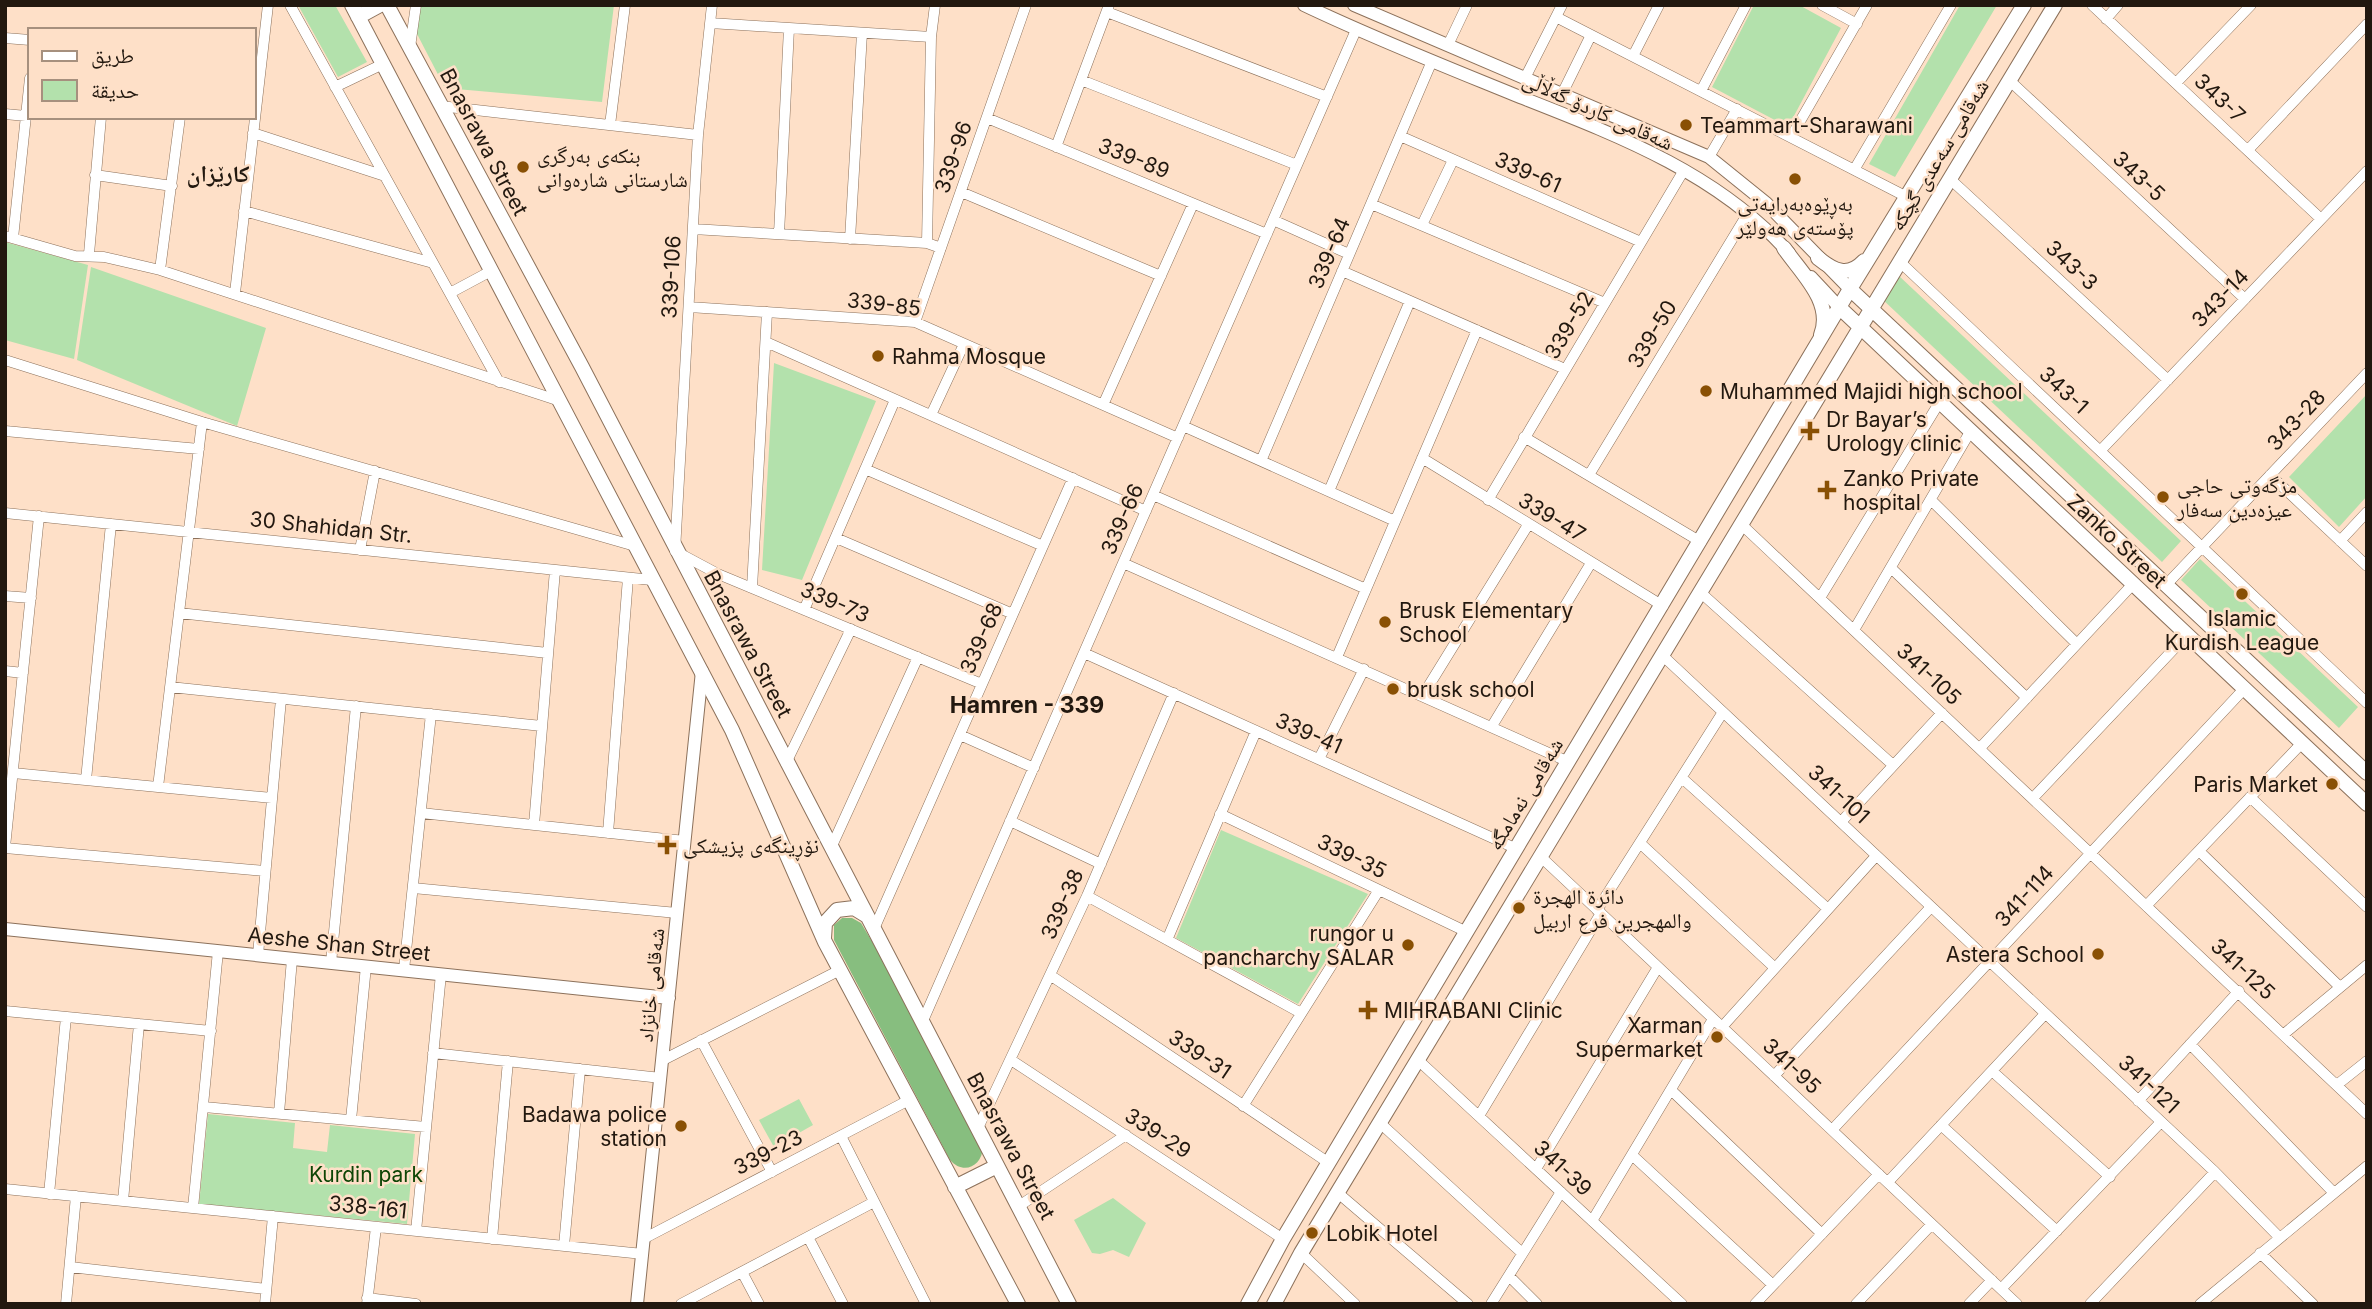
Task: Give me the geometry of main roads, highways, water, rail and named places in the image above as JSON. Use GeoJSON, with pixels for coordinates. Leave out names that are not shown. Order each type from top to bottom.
{"type":"FeatureCollection","features":[{"type":"Feature","properties":{"kind":"main road"},"geometry":{"type":"LineString","coordinates":[[380,5],[355,11],[702,671],[732,730],[826,943],[1018,1304]]}},
{"type":"Feature","properties":{"kind":"main road","name":"Bnasrawa Street"},"geometry":{"type":"LineString","coordinates":[[387,5],[582,367],[675,551],[1069,1304]]}},
{"type":"Feature","properties":{"kind":"main road","name":"شەقامی سەعدی گچکە"},"geometry":{"type":"LineString","coordinates":[[1840,308],[2024,5]]}},
{"type":"Feature","properties":{"kind":"main road","name":"شەقامی سەعدی گچکە"},"geometry":{"type":"LineString","coordinates":[[1859,327],[2054,5]]}},
{"type":"Feature","properties":{"kind":"main road"},"geometry":{"type":"LineString","coordinates":[[1818,258],[1834,270],[1850,271],[1861,263],[1881,240]]}},
{"type":"Feature","properties":{"kind":"main road"},"geometry":{"type":"LineString","coordinates":[[1784,247],[1823,307],[1823,329],[1812,356]]}},
{"type":"Feature","properties":{"kind":"main road"},"geometry":{"type":"LineString","coordinates":[[1896,266],[1880,310],[1924,360]]}},
{"type":"Feature","properties":{"kind":"main road","name":"Zanko Street"},"geometry":{"type":"LineString","coordinates":[[1850,289],[2367,773]]}},
{"type":"Feature","properties":{"kind":"main road","name":"Zanko Street"},"geometry":{"type":"LineString","coordinates":[[1840,308],[2367,804]]}},
{"type":"Feature","properties":{"kind":"main road","name":"شەقامی نەمامگە"},"geometry":{"type":"LineString","coordinates":[[1248,1304],[1283,1239],[1840,308]]}},
{"type":"Feature","properties":{"kind":"main road"},"geometry":{"type":"LineString","coordinates":[[1273,1304],[1859,327]]}},
{"type":"Feature","properties":{"kind":"main road"},"geometry":{"type":"LineString","coordinates":[[1801,424],[1827,394],[1859,341],[1873,342],[1892,358]]}},
{"type":"Feature","properties":{"kind":"main road"},"geometry":{"type":"LineString","coordinates":[[1605,703],[1626,715]]}},
{"type":"Feature","properties":{"kind":"main road"},"geometry":{"type":"LineString","coordinates":[[2339,778],[2354,761]]}},
{"type":"Feature","properties":{"kind":"main road"},"geometry":{"type":"LineString","coordinates":[[1487,900],[1507,913]]}},
{"type":"Feature","properties":{"kind":"main road"},"geometry":{"type":"LineString","coordinates":[[826,943],[824,926],[834,911],[851,907],[871,923]]}},
{"type":"Feature","properties":{"kind":"main road"},"geometry":{"type":"LineString","coordinates":[[955,1187],[997,1166]]}},
{"type":"Feature","properties":{"kind":"place","name":"Teammart-Sharawani"},"geometry":{"type":"Point","coordinates":[1686,125]}},
{"type":"Feature","properties":{"kind":"place","name":"بنكەی بەرگری شارستانی شارەوانی"},"geometry":{"type":"Point","coordinates":[523,167]}},
{"type":"Feature","properties":{"kind":"place","name":"بەڕێوەبەرایەتی پۆستەی هەولێر"},"geometry":{"type":"Point","coordinates":[1795,179]}},
{"type":"Feature","properties":{"kind":"place","name":"Rahma Mosque"},"geometry":{"type":"Point","coordinates":[878,356]}},
{"type":"Feature","properties":{"kind":"place","name":"Muhammed Majidi high school"},"geometry":{"type":"Point","coordinates":[1706,391]}},
{"type":"Feature","properties":{"kind":"place","name":"Dr Bayar’s Urology clinic"},"geometry":{"type":"Point","coordinates":[1810,431]}},
{"type":"Feature","properties":{"kind":"place","name":"Zanko Private hospital"},"geometry":{"type":"Point","coordinates":[1827,490]}},
{"type":"Feature","properties":{"kind":"place","name":"مزگەوتی حاجی عیزەدین سەفار"},"geometry":{"type":"Point","coordinates":[2163,497]}},
{"type":"Feature","properties":{"kind":"place","name":"Islamic Kurdish League"},"geometry":{"type":"Point","coordinates":[2242,594]}},
{"type":"Feature","properties":{"kind":"place","name":"Brusk Elementary School"},"geometry":{"type":"Point","coordinates":[1385,622]}},
{"type":"Feature","properties":{"kind":"place","name":"brusk school"},"geometry":{"type":"Point","coordinates":[1393,689]}},
{"type":"Feature","properties":{"kind":"place","name":"Paris Market"},"geometry":{"type":"Point","coordinates":[2332,784]}},
{"type":"Feature","properties":{"kind":"place","name":"نۆڕینگەی پزیشکی"},"geometry":{"type":"Point","coordinates":[667,845]}},
{"type":"Feature","properties":{"kind":"place","name":"دائرة الهجرة والمهجرين فرع اربيل"},"geometry":{"type":"Point","coordinates":[1519,908]}},
{"type":"Feature","properties":{"kind":"place","name":"rungor u pancharchy SALAR"},"geometry":{"type":"Point","coordinates":[1408,945]}},
{"type":"Feature","properties":{"kind":"place","name":"Astera School"},"geometry":{"type":"Point","coordinates":[2098,954]}},
{"type":"Feature","properties":{"kind":"place","name":"MIHRABANI Clinic"},"geometry":{"type":"Point","coordinates":[1368,1010]}},
{"type":"Feature","properties":{"kind":"place","name":"Xarman Supermarket"},"geometry":{"type":"Point","coordinates":[1717,1037]}},
{"type":"Feature","properties":{"kind":"place","name":"Badawa police station"},"geometry":{"type":"Point","coordinates":[681,1126]}},
{"type":"Feature","properties":{"kind":"place","name":"Lobik Hotel"},"geometry":{"type":"Point","coordinates":[1312,1233]}},
{"type":"Feature","properties":{"kind":"district","name":"کارێزان"},"geometry":{"type":"Point","coordinates":[218,174]}},
{"type":"Feature","properties":{"kind":"district","name":"Hamren - 339"},"geometry":{"type":"Point","coordinates":[1027,705]}},
{"type":"Feature","properties":{"kind":"park label","name":"Kurdin park"},"geometry":{"type":"Point","coordinates":[366,1174]}}]}
